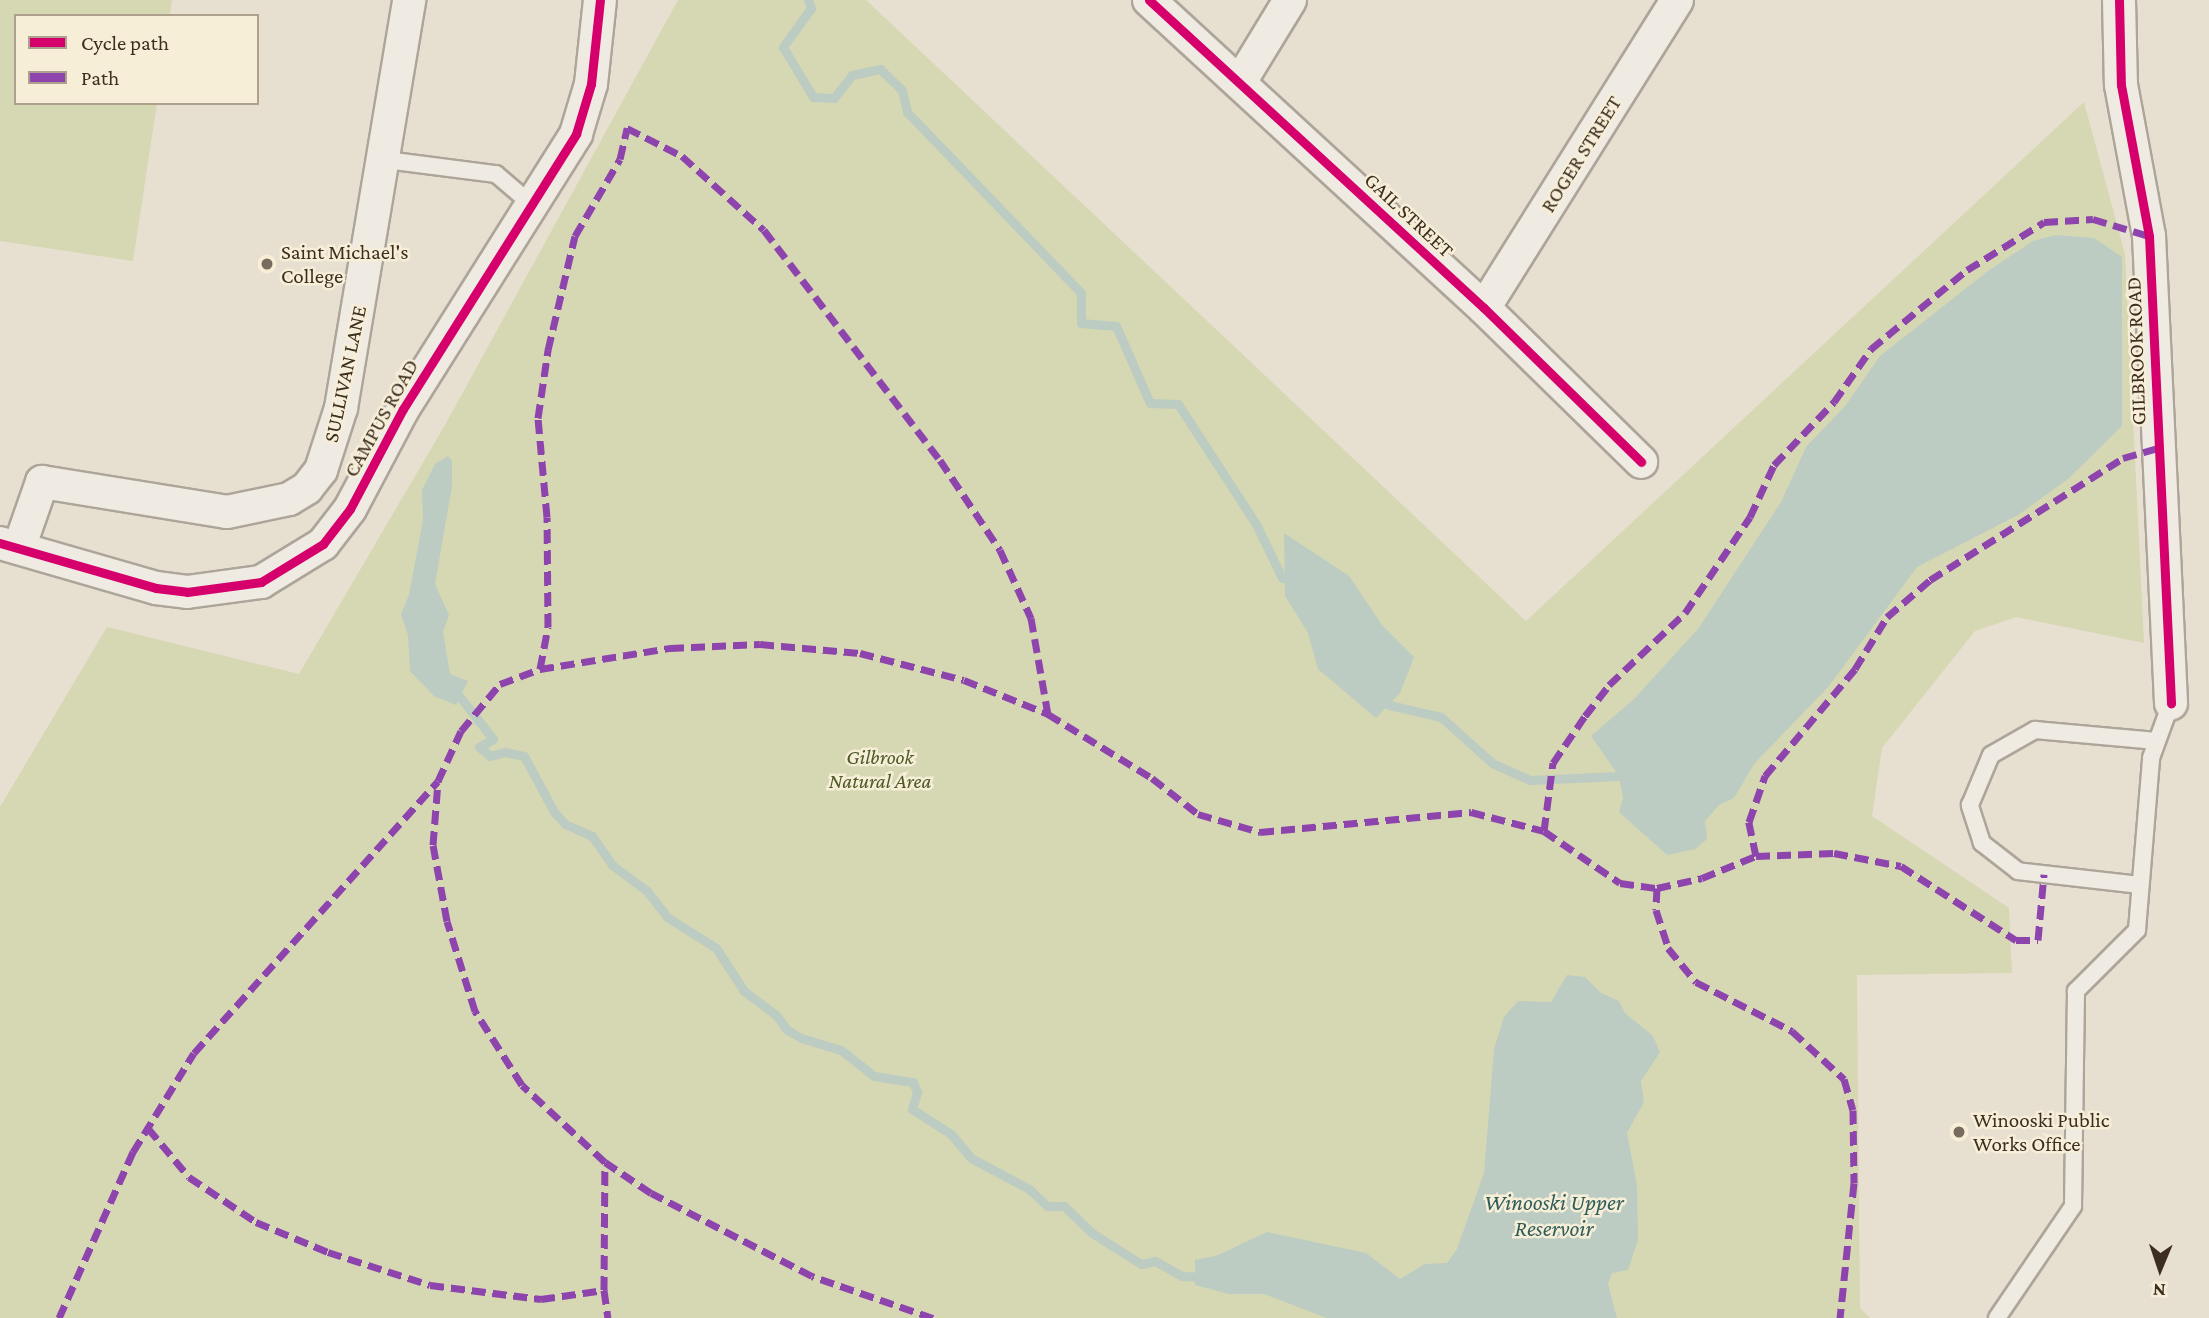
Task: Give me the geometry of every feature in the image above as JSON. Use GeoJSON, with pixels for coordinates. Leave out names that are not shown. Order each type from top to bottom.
{"type":"FeatureCollection","features":[{"type":"Feature","properties":{"kind":"street","name":"SULLIVAN LANE"},"geometry":{"type":"LineString","coordinates":[[10,545],[42,482],[227,512],[269,506],[307,488],[321,470],[337,428],[386,160],[409,0]]}},
{"type":"Feature","properties":{"kind":"street","name":"CAMPUS ROAD"},"geometry":{"type":"LineString","coordinates":[[10,545],[187,592],[248,586],[306,557],[350,509],[403,409],[530,203],[565,154],[585,110],[600,0]]}},
{"type":"Feature","properties":{"kind":"street","name":"GAIL STREET"},"geometry":{"type":"LineString","coordinates":[[1149,0],[1484,308],[1641,461]]}},
{"type":"Feature","properties":{"kind":"street"},"geometry":{"type":"LineString","coordinates":[[1240,82],[1290,0]]}},
{"type":"Feature","properties":{"kind":"street","name":"ROGER STREET"},"geometry":{"type":"LineString","coordinates":[[1484,308],[1677,0]]}},
{"type":"Feature","properties":{"kind":"street","name":"GILBROOK ROAD"},"geometry":{"type":"LineString","coordinates":[[2119,0],[2121,85],[2149,236],[2171,704]]}},
{"type":"Feature","properties":{"kind":"lane"},"geometry":{"type":"LineString","coordinates":[[386,160],[496,174],[530,203]]}},
{"type":"Feature","properties":{"kind":"lane"},"geometry":{"type":"LineString","coordinates":[[1997,1318],[2073,1206],[2076,990],[2137,930],[2151,758],[2171,704]]}},
{"type":"Feature","properties":{"kind":"lane"},"geometry":{"type":"LineString","coordinates":[[2140,885],[2018,871],[1982,843],[1970,805],[1992,755],[2035,730],[2157,741]]}},
{"type":"Feature","properties":{"kind":"green space"},"geometry":{"type":"Polygon","coordinates":[[[0,0],[172,0],[170,14],[14,14],[14,105],[157,105],[133,261],[0,241],[0,0]]]}},
{"type":"Feature","properties":{"kind":"green space","name":"Gilbrook Natural Area"},"geometry":{"type":"Polygon","coordinates":[[[678,0],[866,0],[1526,621],[2084,102],[2125,254],[2144,643],[2016,617],[1975,631],[1882,748],[1872,816],[2009,908],[2012,973],[1857,975],[1860,1308],[1870,1318],[0,1318],[0,807],[107,627],[299,674],[445,425],[678,0]]]}},
{"type":"Feature","properties":{"kind":"water"},"geometry":{"type":"Polygon","coordinates":[[[2056,235],[2094,238],[2122,257],[2122,426],[2068,479],[2018,515],[1917,567],[1829,686],[1754,764],[1734,798],[1719,805],[1705,821],[1707,839],[1695,849],[1667,855],[1619,812],[1623,798],[1619,776],[1591,736],[1634,699],[1698,629],[1781,502],[1806,447],[1846,405],[1880,356],[1988,271],[2033,241],[2056,235]]]}},
{"type":"Feature","properties":{"kind":"water"},"geometry":{"type":"Polygon","coordinates":[[[448,456],[452,461],[452,486],[435,584],[449,615],[443,632],[450,674],[468,681],[456,705],[434,696],[410,671],[408,635],[401,614],[409,595],[423,520],[422,490],[435,464],[448,456]]]}},
{"type":"Feature","properties":{"kind":"water"},"geometry":{"type":"Polygon","coordinates":[[[1284,533],[1349,576],[1382,625],[1414,657],[1400,693],[1376,718],[1318,669],[1308,633],[1285,596],[1284,533]]]}},
{"type":"Feature","properties":{"kind":"water","name":"Winooski Upper Reservoir"},"geometry":{"type":"Polygon","coordinates":[[[1567,975],[1585,977],[1601,993],[1619,1001],[1625,1013],[1653,1036],[1660,1052],[1641,1081],[1644,1102],[1627,1133],[1637,1185],[1638,1240],[1628,1270],[1612,1273],[1608,1284],[1617,1318],[1327,1318],[1264,1294],[1229,1294],[1195,1285],[1195,1260],[1216,1256],[1267,1232],[1366,1253],[1400,1279],[1425,1264],[1447,1263],[1457,1249],[1484,1173],[1494,1049],[1504,1017],[1518,1001],[1551,1002],[1567,975]]]}},
{"type":"Feature","properties":{"kind":"waterway"},"geometry":{"type":"LineString","coordinates":[[808,0],[811,8],[783,47],[813,97],[834,98],[852,75],[880,69],[902,90],[907,112],[1081,293],[1081,323],[1116,326],[1150,403],[1178,404],[1256,524],[1282,578]]}},
{"type":"Feature","properties":{"kind":"waterway"},"geometry":{"type":"LineString","coordinates":[[460,697],[493,739],[479,747],[490,756],[505,752],[524,756],[554,812],[565,824],[592,836],[612,865],[647,891],[667,917],[716,948],[744,991],[776,1015],[786,1029],[801,1038],[841,1050],[874,1076],[913,1082],[917,1092],[912,1109],[951,1134],[971,1158],[1029,1189],[1047,1206],[1064,1206],[1092,1233],[1141,1264],[1155,1261],[1182,1276],[1203,1277]]}},
{"type":"Feature","properties":{"kind":"waterway"},"geometry":{"type":"LineString","coordinates":[[1389,705],[1441,717],[1492,763],[1530,780],[1619,776]]}},
{"type":"Feature","properties":{"kind":"marked path"},"geometry":{"type":"LineString","coordinates":[[933,1318],[812,1276],[651,1193],[605,1162],[522,1085],[475,1011],[447,921],[433,845],[438,781],[461,731],[500,684],[540,669],[548,627],[547,517],[538,418],[548,350],[575,236],[620,159],[627,128],[682,156],[764,230],[940,460],[1000,550],[1031,618],[1048,714],[1152,778],[1198,814],[1260,832],[1471,812],[1544,831],[1620,883],[1657,888],[1702,878],[1756,856],[1834,853],[1901,866],[2016,940],[2038,940],[2044,874]]}},
{"type":"Feature","properties":{"kind":"marked path"},"geometry":{"type":"LineString","coordinates":[[1544,831],[1553,763],[1609,685],[1685,613],[1750,517],[1774,465],[1834,402],[1871,349],[1967,270],[2044,222],[2093,219],[2149,236]]}},
{"type":"Feature","properties":{"kind":"marked path"},"geometry":{"type":"LineString","coordinates":[[1756,856],[1749,822],[1765,776],[1855,669],[1887,617],[1930,580],[2123,458],[2158,448]]}},
{"type":"Feature","properties":{"kind":"marked path"},"geometry":{"type":"LineString","coordinates":[[540,669],[670,648],[760,644],[860,653],[964,680],[1048,714]]}},
{"type":"Feature","properties":{"kind":"marked path"},"geometry":{"type":"LineString","coordinates":[[59,1318],[133,1152],[194,1053],[438,781]]}},
{"type":"Feature","properties":{"kind":"marked path"},"geometry":{"type":"LineString","coordinates":[[1657,888],[1656,910],[1668,948],[1696,982],[1792,1031],[1844,1079],[1853,1110],[1854,1183],[1840,1318]]}},
{"type":"Feature","properties":{"kind":"marked path"},"geometry":{"type":"LineString","coordinates":[[148,1128],[189,1177],[256,1222],[328,1252],[430,1285],[541,1299],[604,1290],[605,1162]]}},
{"type":"Feature","properties":{"kind":"marked path"},"geometry":{"type":"LineString","coordinates":[[604,1290],[608,1318]]}},
{"type":"Feature","properties":{"kind":"cycle path"},"geometry":{"type":"LineString","coordinates":[[0,543],[156,588],[187,592],[261,582],[323,544],[350,509],[403,409],[576,134],[591,84],[600,0]]}},
{"type":"Feature","properties":{"kind":"cycle path"},"geometry":{"type":"LineString","coordinates":[[1149,0],[1484,308],[1641,462]]}},
{"type":"Feature","properties":{"kind":"cycle path"},"geometry":{"type":"LineString","coordinates":[[2119,0],[2121,85],[2149,236],[2171,703]]}},
{"type":"Feature","properties":{"kind":"place","name":"Saint Michael's College"},"geometry":{"type":"Point","coordinates":[267,264]}},
{"type":"Feature","properties":{"kind":"place","name":"Winooski Public Works Office"},"geometry":{"type":"Point","coordinates":[1959,1132]}}]}
